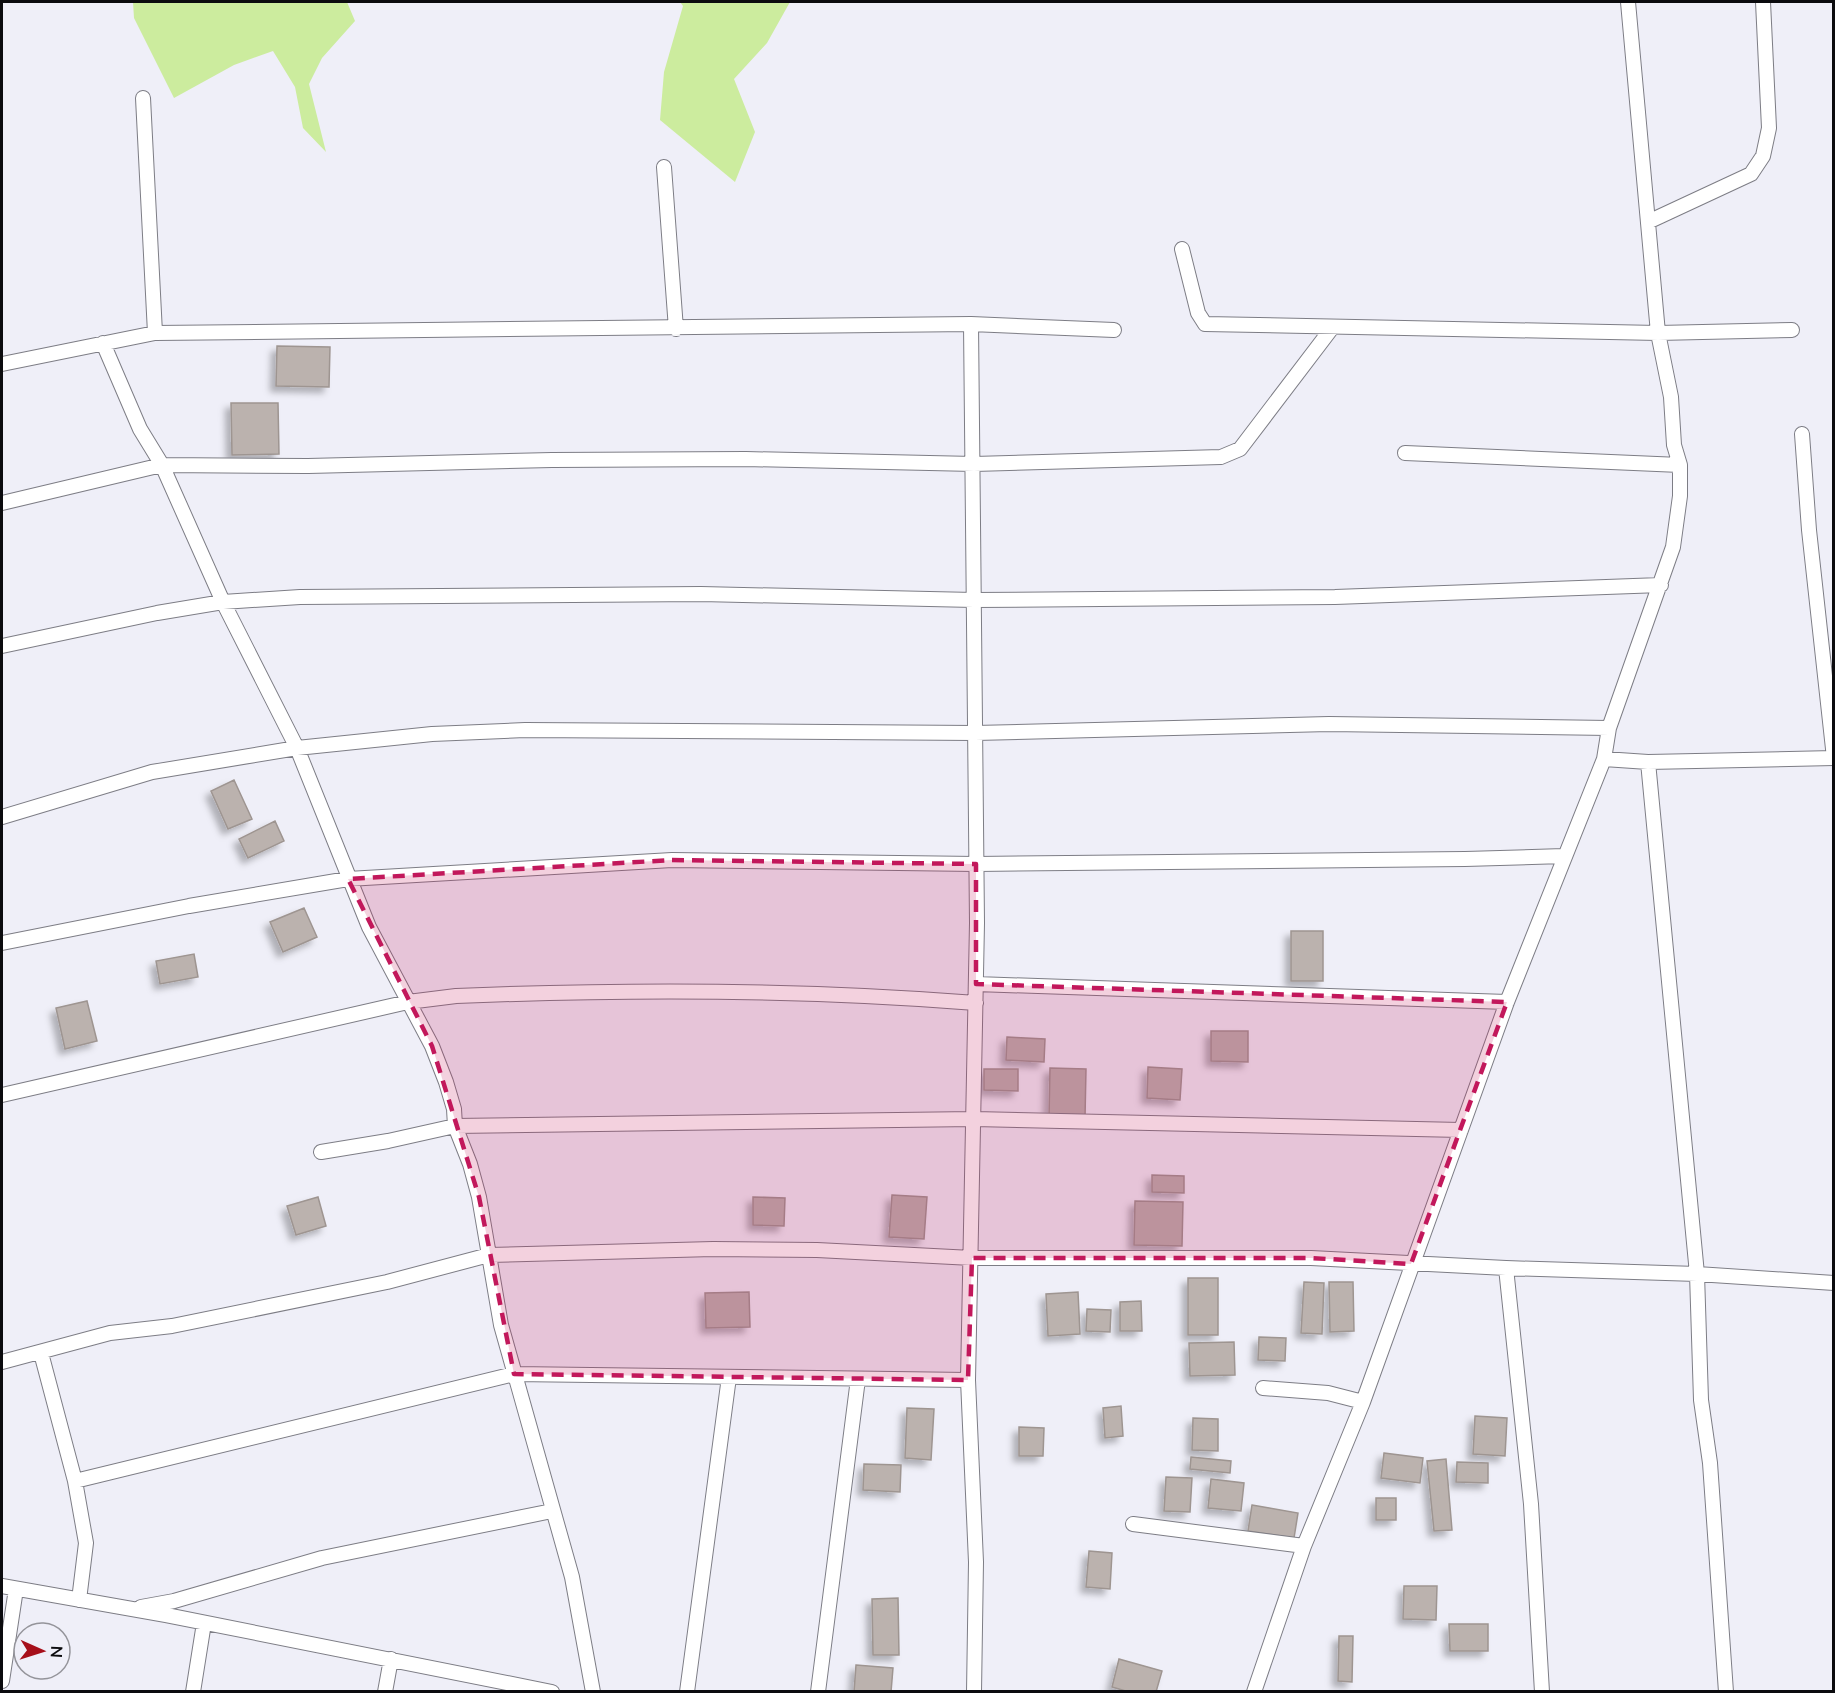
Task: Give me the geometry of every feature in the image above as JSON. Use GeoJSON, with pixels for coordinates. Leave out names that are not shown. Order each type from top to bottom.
{"type":"FeatureCollection","features":[{"type":"Feature","properties":{"kind":"street"},"geometry":{"type":"LineString","coordinates":[[1254,1692],[1304,1546],[1363,1402],[1507,1002],[1605,759],[1609,728],[1673,547],[1680,465],[1674,445],[1671,397],[1658,333],[1650,221],[1629,2]]}},
{"type":"Feature","properties":{"kind":"street"},"geometry":{"type":"LineString","coordinates":[[1650,221],[1751,174],[1763,156],[1769,128],[1762,2]]}},
{"type":"Feature","properties":{"kind":"street"},"geometry":{"type":"LineString","coordinates":[[143,98],[154,333]]}},
{"type":"Feature","properties":{"kind":"street"},"geometry":{"type":"LineString","coordinates":[[664,167],[676,330]]}},
{"type":"Feature","properties":{"kind":"street"},"geometry":{"type":"LineString","coordinates":[[1182,249],[1198,313],[1205,324],[1658,333],[1792,330]]}},
{"type":"Feature","properties":{"kind":"street"},"geometry":{"type":"LineString","coordinates":[[971,324],[974,464],[976,1003],[968,1380],[976,1562],[974,1692]]}},
{"type":"Feature","properties":{"kind":"street"},"geometry":{"type":"LineString","coordinates":[[2,364],[154,333],[676,330],[971,324],[1114,330]]}},
{"type":"Feature","properties":{"kind":"street"},"geometry":{"type":"LineString","coordinates":[[2,503],[162,465],[308,466],[552,460],[735,459],[974,464],[1221,457],[1240,449],[1332,328]]}},
{"type":"Feature","properties":{"kind":"street"},"geometry":{"type":"LineString","coordinates":[[103,343],[140,429],[162,465],[223,602],[297,748],[369,927],[432,1046],[446,1082],[454,1109],[455,1126],[470,1164],[501,1325],[552,1511],[573,1577],[593,1692]]}},
{"type":"Feature","properties":{"kind":"street"},"geometry":{"type":"LineString","coordinates":[[1605,759],[1648,762],[1833,758],[1802,434]]}},
{"type":"Feature","properties":{"kind":"street"},"geometry":{"type":"LineString","coordinates":[[1405,453],[1680,465]]}},
{"type":"Feature","properties":{"kind":"street"},"geometry":{"type":"LineString","coordinates":[[2,646],[157,613],[223,602],[300,597],[677,594],[974,600],[1335,597],[1661,585]]}},
{"type":"Feature","properties":{"kind":"street"},"geometry":{"type":"LineString","coordinates":[[2,817],[152,772],[297,748],[432,734],[525,730],[975,733],[1329,724],[1609,728]]}},
{"type":"Feature","properties":{"kind":"street"},"geometry":{"type":"LineString","coordinates":[[1648,762],[1697,1274],[1701,1400],[1710,1463],[1726,1692]]}},
{"type":"Feature","properties":{"kind":"street"},"geometry":{"type":"LineString","coordinates":[[2,943],[177,908],[348,879],[672,860],[976,864],[1465,860],[1564,856]]}},
{"type":"Feature","properties":{"kind":"street"},"geometry":{"type":"LineString","coordinates":[[976,984],[1507,1002]]}},
{"type":"Feature","properties":{"kind":"street"},"geometry":{"type":"LineString","coordinates":[[2,1095],[408,1002],[456,996],[762,993],[891,996],[976,1003]]}},
{"type":"Feature","properties":{"kind":"street"},"geometry":{"type":"LineString","coordinates":[[321,1152],[388,1141],[455,1126],[974,1119],[1461,1130]]}},
{"type":"Feature","properties":{"kind":"street"},"geometry":{"type":"LineString","coordinates":[[2,1362],[110,1333],[172,1326],[387,1282],[489,1255],[805,1250],[972,1258],[1311,1258],[1833,1282]]}},
{"type":"Feature","properties":{"kind":"street"},"geometry":{"type":"LineString","coordinates":[[1506,1268],[1531,1504],[1542,1692]]}},
{"type":"Feature","properties":{"kind":"street"},"geometry":{"type":"LineString","coordinates":[[41,1353],[75,1481],[86,1543],[79,1600]]}},
{"type":"Feature","properties":{"kind":"street"},"geometry":{"type":"LineString","coordinates":[[75,1481],[514,1374],[968,1380]]}},
{"type":"Feature","properties":{"kind":"street"},"geometry":{"type":"LineString","coordinates":[[687,1692],[729,1377]]}},
{"type":"Feature","properties":{"kind":"street"},"geometry":{"type":"LineString","coordinates":[[818,1692],[858,1379]]}},
{"type":"Feature","properties":{"kind":"street"},"geometry":{"type":"LineString","coordinates":[[1263,1388],[1328,1393],[1363,1402]]}},
{"type":"Feature","properties":{"kind":"street"},"geometry":{"type":"LineString","coordinates":[[127,1609],[174,1601],[322,1558],[552,1511]]}},
{"type":"Feature","properties":{"kind":"street"},"geometry":{"type":"LineString","coordinates":[[1133,1524],[1304,1546]]}},
{"type":"Feature","properties":{"kind":"street"},"geometry":{"type":"LineString","coordinates":[[2,1586],[391,1659],[552,1692]]}},
{"type":"Feature","properties":{"kind":"street"},"geometry":{"type":"LineString","coordinates":[[2,1681],[16,1589]]}},
{"type":"Feature","properties":{"kind":"street"},"geometry":{"type":"LineString","coordinates":[[193,1692],[204,1623]]}},
{"type":"Feature","properties":{"kind":"street"},"geometry":{"type":"LineString","coordinates":[[385,1692],[391,1659]]}},
{"type":"Feature","properties":{"kind":"highlighted area"},"geometry":{"type":"Polygon","coordinates":[[[672,860],[976,864],[976,984],[1507,1002],[1411,1264],[1311,1258],[972,1258],[968,1380],[514,1374],[479,1197],[432,1046],[348,879],[672,860]]]}},
{"type":"Feature","properties":{"kind":"green space"},"geometry":{"type":"Polygon","coordinates":[[[133,2],[347,2],[355,21],[322,58],[309,84],[326,152],[303,128],[295,87],[273,51],[234,65],[174,98],[134,18],[133,2]]]}},
{"type":"Feature","properties":{"kind":"green space"},"geometry":{"type":"Polygon","coordinates":[[[680,2],[790,2],[767,43],[734,79],[755,132],[735,182],[660,120],[664,72],[683,6],[680,2]]]}},
{"type":"Feature","properties":{"kind":"building"},"geometry":{"type":"Polygon","coordinates":[[[277,346],[330,347],[329,387],[276,386],[277,346]]]}},
{"type":"Feature","properties":{"kind":"building"},"geometry":{"type":"Polygon","coordinates":[[[231,403],[278,403],[279,454],[232,455],[231,403]]]}},
{"type":"Feature","properties":{"kind":"building"},"geometry":{"type":"Polygon","coordinates":[[[234,780],[252,819],[228,829],[211,791],[234,780]]]}},
{"type":"Feature","properties":{"kind":"building"},"geometry":{"type":"Polygon","coordinates":[[[275,821],[284,841],[248,858],[239,839],[275,821]]]}},
{"type":"Feature","properties":{"kind":"building"},"geometry":{"type":"Polygon","coordinates":[[[304,908],[317,937],[283,952],[270,922],[304,908]]]}},
{"type":"Feature","properties":{"kind":"building"},"geometry":{"type":"Polygon","coordinates":[[[1291,931],[1323,931],[1323,981],[1291,981],[1291,931]]]}},
{"type":"Feature","properties":{"kind":"building"},"geometry":{"type":"Polygon","coordinates":[[[194,954],[198,977],[160,984],[156,961],[194,954]]]}},
{"type":"Feature","properties":{"kind":"building"},"geometry":{"type":"Polygon","coordinates":[[[87,1001],[97,1041],[65,1049],[56,1008],[87,1001]]]}},
{"type":"Feature","properties":{"kind":"building"},"geometry":{"type":"Polygon","coordinates":[[[1211,1031],[1248,1031],[1248,1062],[1211,1061],[1211,1031]]]}},
{"type":"Feature","properties":{"kind":"building"},"geometry":{"type":"Polygon","coordinates":[[[1007,1037],[1045,1039],[1044,1062],[1006,1060],[1007,1037]]]}},
{"type":"Feature","properties":{"kind":"building"},"geometry":{"type":"Polygon","coordinates":[[[1148,1067],[1182,1069],[1180,1100],[1147,1098],[1148,1067]]]}},
{"type":"Feature","properties":{"kind":"building"},"geometry":{"type":"Polygon","coordinates":[[[1050,1068],[1086,1069],[1085,1118],[1049,1117],[1050,1068]]]}},
{"type":"Feature","properties":{"kind":"building"},"geometry":{"type":"Polygon","coordinates":[[[984,1069],[1018,1069],[1018,1091],[984,1090],[984,1069]]]}},
{"type":"Feature","properties":{"kind":"building"},"geometry":{"type":"Polygon","coordinates":[[[1152,1175],[1184,1176],[1184,1193],[1152,1192],[1152,1175]]]}},
{"type":"Feature","properties":{"kind":"building"},"geometry":{"type":"Polygon","coordinates":[[[892,1195],[927,1197],[924,1239],[889,1237],[892,1195]]]}},
{"type":"Feature","properties":{"kind":"building"},"geometry":{"type":"Polygon","coordinates":[[[318,1197],[326,1226],[296,1235],[287,1206],[318,1197]]]}},
{"type":"Feature","properties":{"kind":"building"},"geometry":{"type":"Polygon","coordinates":[[[753,1197],[785,1198],[784,1226],[753,1225],[753,1197]]]}},
{"type":"Feature","properties":{"kind":"building"},"geometry":{"type":"Polygon","coordinates":[[[1135,1201],[1183,1202],[1182,1246],[1134,1245],[1135,1201]]]}},
{"type":"Feature","properties":{"kind":"building"},"geometry":{"type":"Polygon","coordinates":[[[1188,1278],[1218,1278],[1218,1335],[1188,1335],[1188,1278]]]}},
{"type":"Feature","properties":{"kind":"building"},"geometry":{"type":"Polygon","coordinates":[[[1304,1282],[1324,1283],[1322,1334],[1301,1333],[1304,1282]]]}},
{"type":"Feature","properties":{"kind":"building"},"geometry":{"type":"Polygon","coordinates":[[[1329,1282],[1353,1282],[1354,1331],[1330,1332],[1329,1282]]]}},
{"type":"Feature","properties":{"kind":"building"},"geometry":{"type":"Polygon","coordinates":[[[749,1292],[750,1327],[706,1328],[705,1293],[749,1292]]]}},
{"type":"Feature","properties":{"kind":"building"},"geometry":{"type":"Polygon","coordinates":[[[1078,1292],[1080,1334],[1048,1336],[1046,1294],[1078,1292]]]}},
{"type":"Feature","properties":{"kind":"building"},"geometry":{"type":"Polygon","coordinates":[[[1141,1301],[1142,1331],[1120,1331],[1120,1302],[1141,1301]]]}},
{"type":"Feature","properties":{"kind":"building"},"geometry":{"type":"Polygon","coordinates":[[[1087,1309],[1111,1310],[1110,1332],[1086,1331],[1087,1309]]]}},
{"type":"Feature","properties":{"kind":"building"},"geometry":{"type":"Polygon","coordinates":[[[1259,1337],[1286,1338],[1285,1361],[1258,1360],[1259,1337]]]}},
{"type":"Feature","properties":{"kind":"building"},"geometry":{"type":"Polygon","coordinates":[[[1234,1342],[1235,1375],[1190,1376],[1189,1343],[1234,1342]]]}},
{"type":"Feature","properties":{"kind":"building"},"geometry":{"type":"Polygon","coordinates":[[[1121,1406],[1123,1436],[1105,1438],[1103,1408],[1121,1406]]]}},
{"type":"Feature","properties":{"kind":"building"},"geometry":{"type":"Polygon","coordinates":[[[907,1408],[934,1409],[931,1460],[905,1458],[907,1408]]]}},
{"type":"Feature","properties":{"kind":"building"},"geometry":{"type":"Polygon","coordinates":[[[1475,1416],[1507,1418],[1505,1456],[1473,1454],[1475,1416]]]}},
{"type":"Feature","properties":{"kind":"building"},"geometry":{"type":"Polygon","coordinates":[[[1193,1418],[1218,1419],[1218,1451],[1192,1450],[1193,1418]]]}},
{"type":"Feature","properties":{"kind":"building"},"geometry":{"type":"Polygon","coordinates":[[[1019,1427],[1044,1428],[1043,1456],[1019,1456],[1019,1427]]]}},
{"type":"Feature","properties":{"kind":"building"},"geometry":{"type":"Polygon","coordinates":[[[1384,1453],[1423,1458],[1420,1483],[1381,1478],[1384,1453]]]}},
{"type":"Feature","properties":{"kind":"building"},"geometry":{"type":"Polygon","coordinates":[[[1191,1457],[1231,1461],[1230,1473],[1190,1469],[1191,1457]]]}},
{"type":"Feature","properties":{"kind":"building"},"geometry":{"type":"Polygon","coordinates":[[[1446,1459],[1452,1530],[1434,1531],[1427,1461],[1446,1459]]]}},
{"type":"Feature","properties":{"kind":"building"},"geometry":{"type":"Polygon","coordinates":[[[1457,1462],[1488,1463],[1488,1483],[1456,1482],[1457,1462]]]}},
{"type":"Feature","properties":{"kind":"building"},"geometry":{"type":"Polygon","coordinates":[[[864,1464],[901,1465],[900,1492],[863,1490],[864,1464]]]}},
{"type":"Feature","properties":{"kind":"building"},"geometry":{"type":"Polygon","coordinates":[[[1166,1477],[1192,1478],[1190,1512],[1164,1511],[1166,1477]]]}},
{"type":"Feature","properties":{"kind":"building"},"geometry":{"type":"Polygon","coordinates":[[[1211,1479],[1244,1483],[1241,1511],[1208,1508],[1211,1479]]]}},
{"type":"Feature","properties":{"kind":"building"},"geometry":{"type":"Polygon","coordinates":[[[1376,1498],[1396,1498],[1396,1520],[1376,1520],[1376,1498]]]}},
{"type":"Feature","properties":{"kind":"building"},"geometry":{"type":"Polygon","coordinates":[[[1252,1505],[1298,1513],[1294,1538],[1248,1531],[1252,1505]]]}},
{"type":"Feature","properties":{"kind":"building"},"geometry":{"type":"Polygon","coordinates":[[[1089,1551],[1112,1553],[1110,1589],[1086,1587],[1089,1551]]]}},
{"type":"Feature","properties":{"kind":"building"},"geometry":{"type":"Polygon","coordinates":[[[1404,1586],[1437,1586],[1436,1620],[1403,1619],[1404,1586]]]}},
{"type":"Feature","properties":{"kind":"building"},"geometry":{"type":"Polygon","coordinates":[[[898,1598],[899,1655],[873,1655],[872,1599],[898,1598]]]}},
{"type":"Feature","properties":{"kind":"building"},"geometry":{"type":"Polygon","coordinates":[[[1449,1624],[1488,1624],[1488,1651],[1450,1651],[1449,1624]]]}},
{"type":"Feature","properties":{"kind":"building"},"geometry":{"type":"Polygon","coordinates":[[[1339,1636],[1353,1636],[1352,1682],[1338,1681],[1339,1636]]]}},
{"type":"Feature","properties":{"kind":"building"},"geometry":{"type":"Polygon","coordinates":[[[1119,1659],[1162,1671],[1156,1692],[1129,1692],[1112,1687],[1119,1659]]]}},
{"type":"Feature","properties":{"kind":"building"},"geometry":{"type":"Polygon","coordinates":[[[856,1665],[893,1668],[891,1692],[854,1692],[856,1665]]]}}]}
